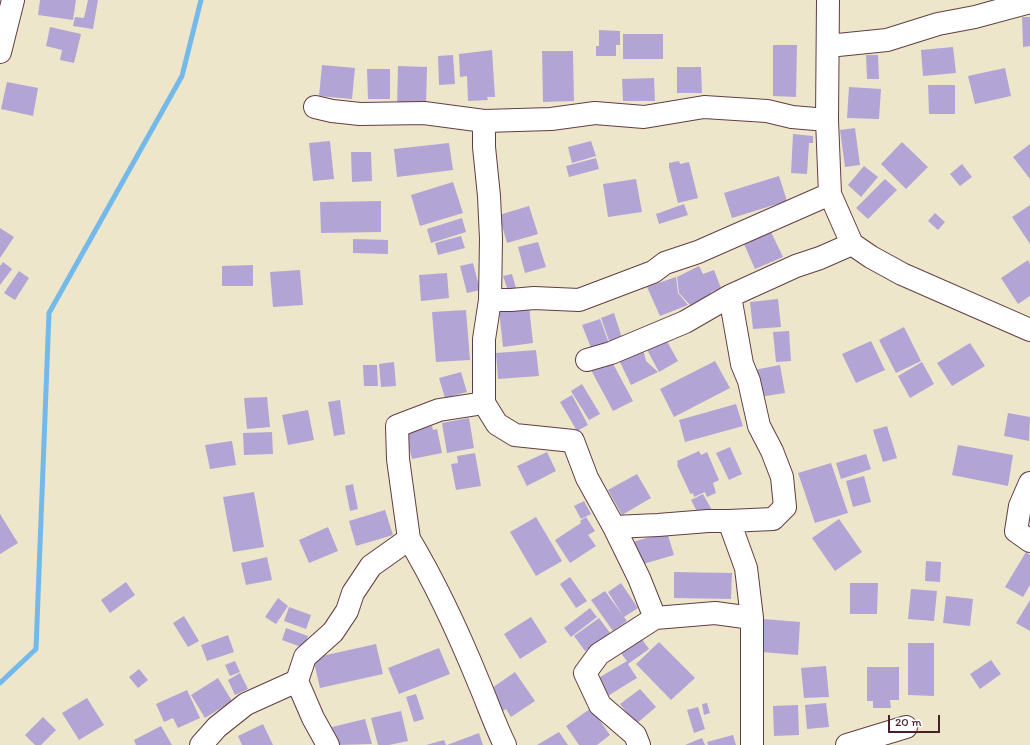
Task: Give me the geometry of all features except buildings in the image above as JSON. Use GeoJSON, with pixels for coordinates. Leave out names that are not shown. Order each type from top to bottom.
{"type":"FeatureCollection","features":[{"type":"Feature","properties":{"kind":"street"},"geometry":{"type":"LineString","coordinates":[[0,52],[13,0]]}},
{"type":"Feature","properties":{"kind":"street"},"geometry":{"type":"LineString","coordinates":[[828,0],[827,120],[830,194],[852,244],[871,257],[902,274],[1030,330]]}},
{"type":"Feature","properties":{"kind":"street"},"geometry":{"type":"LineString","coordinates":[[828,46],[887,40],[938,24],[975,17],[1030,2]]}},
{"type":"Feature","properties":{"kind":"street"},"geometry":{"type":"LineString","coordinates":[[315,107],[332,111],[360,114],[424,113],[484,121],[551,119],[595,113],[644,117],[704,107],[767,111],[792,117],[827,120]]}},
{"type":"Feature","properties":{"kind":"street"},"geometry":{"type":"LineString","coordinates":[[484,121],[484,147],[489,196],[491,240],[490,300],[484,339],[484,403],[497,424],[515,435],[573,442],[587,478],[614,527],[639,578],[656,618]]}},
{"type":"Feature","properties":{"kind":"street"},"geometry":{"type":"LineString","coordinates":[[490,300],[534,298],[579,300],[653,272],[665,263],[698,252],[830,194]]}},
{"type":"Feature","properties":{"kind":"street"},"geometry":{"type":"LineString","coordinates":[[587,360],[611,353],[685,322],[730,296],[796,266],[820,258],[852,244]]}},
{"type":"Feature","properties":{"kind":"street"},"geometry":{"type":"LineString","coordinates":[[614,527],[708,521],[773,519],[785,507],[782,478],[772,451],[759,426],[748,381],[742,364],[730,296]]}},
{"type":"Feature","properties":{"kind":"street"},"geometry":{"type":"LineString","coordinates":[[484,403],[439,410],[397,426],[398,459],[409,539],[429,572],[479,682],[497,729],[505,745]]}},
{"type":"Feature","properties":{"kind":"street"},"geometry":{"type":"LineString","coordinates":[[1030,483],[1020,506],[1016,531],[1030,540]]}},
{"type":"Feature","properties":{"kind":"street"},"geometry":{"type":"LineString","coordinates":[[729,521],[746,568],[752,618],[752,745]]}},
{"type":"Feature","properties":{"kind":"street"},"geometry":{"type":"LineString","coordinates":[[201,745],[217,727],[246,704],[296,681],[305,658],[333,632],[347,611],[353,593],[372,566],[409,539]]}},
{"type":"Feature","properties":{"kind":"street"},"geometry":{"type":"LineString","coordinates":[[639,745],[635,735],[600,706],[585,673],[599,654],[656,618],[715,613],[752,618]]}},
{"type":"Feature","properties":{"kind":"street"},"geometry":{"type":"LineString","coordinates":[[296,681],[313,718],[328,745]]}},
{"type":"Feature","properties":{"kind":"street"},"geometry":{"type":"LineString","coordinates":[[847,745],[906,727]]}},
{"type":"Feature","properties":{"kind":"waterway"},"geometry":{"type":"LineString","coordinates":[[0,683],[36,649],[49,313],[182,76],[201,0]]}}]}
